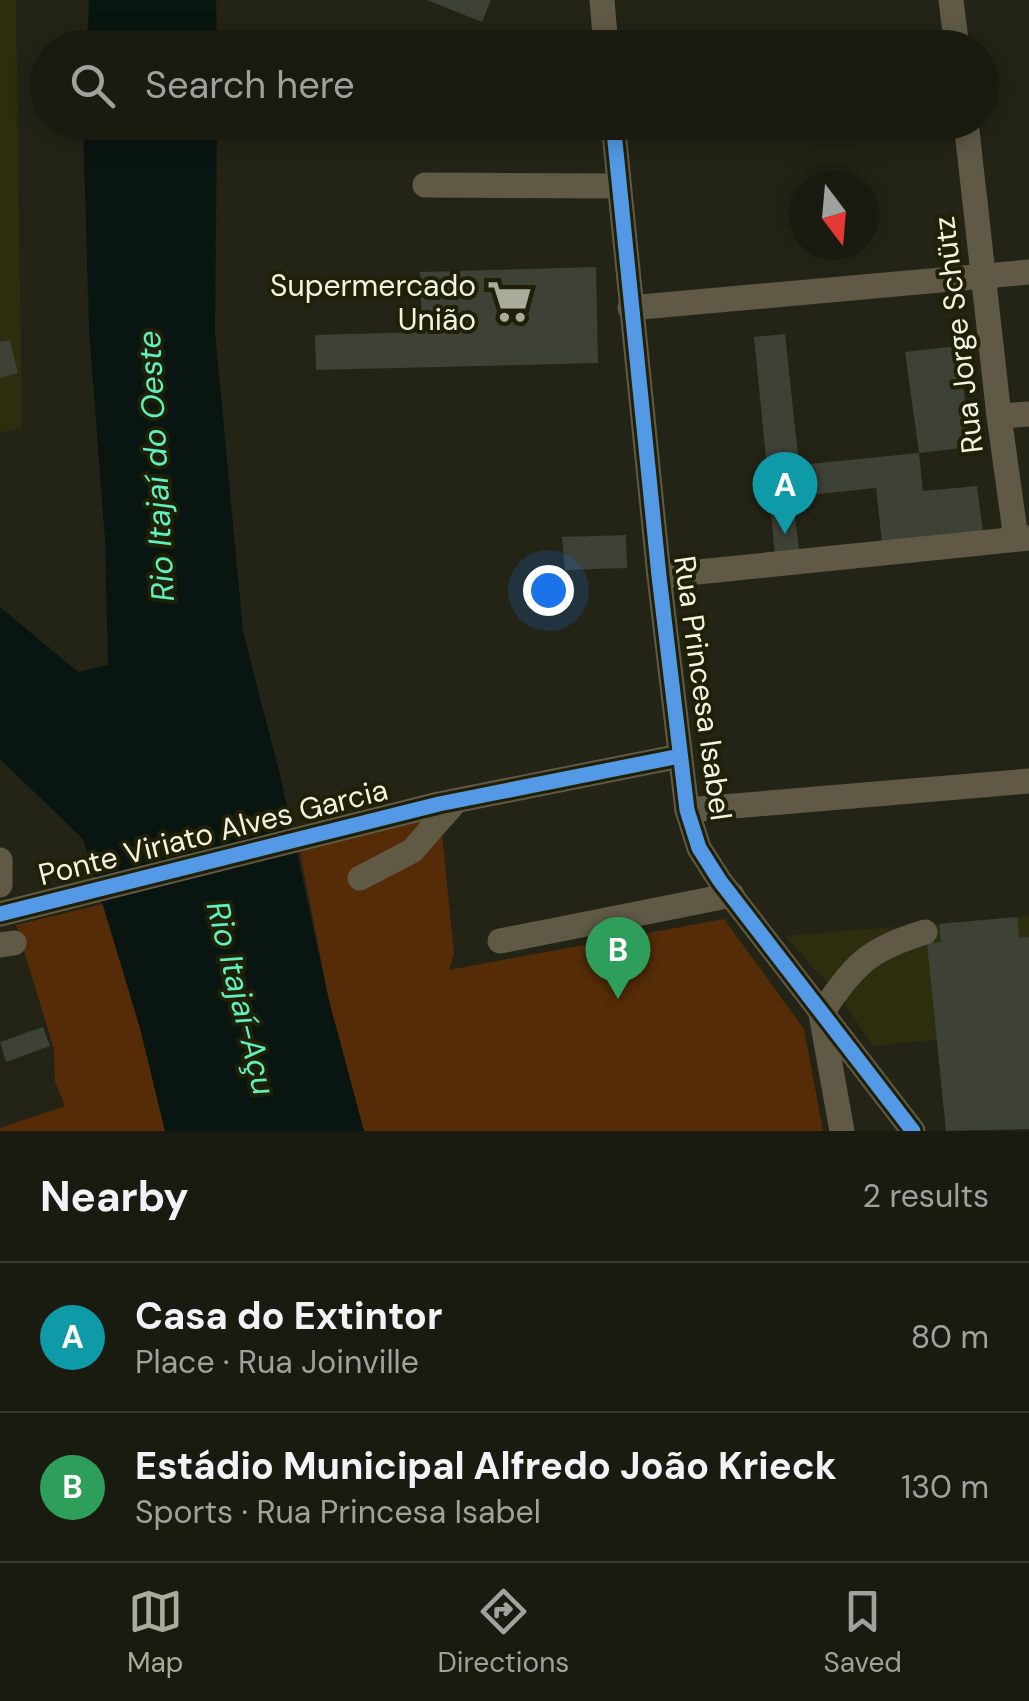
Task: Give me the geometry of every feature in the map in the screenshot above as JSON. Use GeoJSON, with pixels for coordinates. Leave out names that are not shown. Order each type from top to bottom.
{"type":"FeatureCollection","features":[{"type":"Feature","properties":{"kind":"street"},"geometry":{"type":"LineString","coordinates":[[602,0],[604,30]]}},
{"type":"Feature","properties":{"kind":"street"},"geometry":{"type":"LineString","coordinates":[[951,0],[955,30]]}},
{"type":"Feature","properties":{"kind":"street","name":"Rua Princesa Isabel"},"geometry":{"type":"LineString","coordinates":[[615,140],[687,810],[699,848],[732,895],[913,1131]]}},
{"type":"Feature","properties":{"kind":"street","name":"Rua Jorge Schütz"},"geometry":{"type":"LineString","coordinates":[[968,140],[999,416],[1023,538]]}},
{"type":"Feature","properties":{"kind":"street"},"geometry":{"type":"LineString","coordinates":[[425,185],[619,186]]}},
{"type":"Feature","properties":{"kind":"street"},"geometry":{"type":"LineString","coordinates":[[630,308],[1029,272]]}},
{"type":"Feature","properties":{"kind":"street"},"geometry":{"type":"LineString","coordinates":[[999,416],[1029,414]]}},
{"type":"Feature","properties":{"kind":"street"},"geometry":{"type":"LineString","coordinates":[[659,576],[1023,538]]}},
{"type":"Feature","properties":{"kind":"street","name":"Ponte Viriato Alves Garcia"},"geometry":{"type":"LineString","coordinates":[[0,914],[448,802],[680,756]]}},
{"type":"Feature","properties":{"kind":"street"},"geometry":{"type":"LineString","coordinates":[[687,810],[1029,781]]}},
{"type":"Feature","properties":{"kind":"street"},"geometry":{"type":"LineString","coordinates":[[360,878],[412,851],[448,802]]}},
{"type":"Feature","properties":{"kind":"street"},"geometry":{"type":"LineString","coordinates":[[0,860],[0,884]]}},
{"type":"Feature","properties":{"kind":"street"},"geometry":{"type":"LineString","coordinates":[[500,941],[732,895]]}},
{"type":"Feature","properties":{"kind":"street"},"geometry":{"type":"LineString","coordinates":[[842,1131],[822,1014],[848,976],[882,945],[925,932]]}},
{"type":"Feature","properties":{"kind":"shaded area"},"geometry":{"type":"Polygon","coordinates":[[[0,0],[16,0],[22,428],[0,433],[0,0]]]}},
{"type":"Feature","properties":{"kind":"shaded area"},"geometry":{"type":"Polygon","coordinates":[[[439,804],[454,954],[449,970],[724,919],[804,1029],[823,1131],[364,1131],[329,1001],[300,852],[439,804]]]}},
{"type":"Feature","properties":{"kind":"shaded area"},"geometry":{"type":"Polygon","coordinates":[[[103,904],[140,1028],[165,1131],[0,1131],[65,1106],[55,1082],[54,1049],[16,925],[103,904]]]}},
{"type":"Feature","properties":{"kind":"shaded area"},"geometry":{"type":"Polygon","coordinates":[[[1029,916],[1029,1030],[873,1046],[838,994],[785,936],[1029,916]]]}},
{"type":"Feature","properties":{"kind":"water"},"geometry":{"type":"Polygon","coordinates":[[[89,0],[216,0],[217,30],[88,30],[89,0]]]}},
{"type":"Feature","properties":{"kind":"water"},"geometry":{"type":"Polygon","coordinates":[[[83,140],[217,140],[215,332],[243,631],[281,779],[329,1001],[364,1131],[165,1131],[140,1028],[83,839],[0,759],[0,607],[78,672],[108,665],[105,540],[89,329],[83,140]]]}},
{"type":"Feature","properties":{"kind":"building"},"geometry":{"type":"Polygon","coordinates":[[[427,0],[491,0],[482,22],[427,0]]]}},
{"type":"Feature","properties":{"kind":"building","name":"Supermercado União"},"geometry":{"type":"Polygon","coordinates":[[[596,267],[598,363],[316,370],[315,335],[422,332],[420,272],[596,267]]]}},
{"type":"Feature","properties":{"kind":"building"},"geometry":{"type":"Polygon","coordinates":[[[785,334],[799,465],[919,453],[923,491],[977,486],[983,532],[882,542],[876,488],[770,499],[754,337],[785,334]]]}},
{"type":"Feature","properties":{"kind":"building"},"geometry":{"type":"Polygon","coordinates":[[[10,340],[18,373],[0,378],[0,342],[10,340]]]}},
{"type":"Feature","properties":{"kind":"building"},"geometry":{"type":"Polygon","coordinates":[[[958,346],[971,447],[919,453],[905,352],[958,346]]]}},
{"type":"Feature","properties":{"kind":"building"},"geometry":{"type":"Polygon","coordinates":[[[794,510],[800,556],[775,558],[771,512],[794,510]]]}},
{"type":"Feature","properties":{"kind":"building"},"geometry":{"type":"Polygon","coordinates":[[[626,535],[627,568],[565,570],[562,537],[626,535]]]}},
{"type":"Feature","properties":{"kind":"building"},"geometry":{"type":"Polygon","coordinates":[[[1017,917],[1019,938],[1029,937],[1029,1129],[946,1131],[927,943],[941,942],[939,924],[1017,917]]]}},
{"type":"Feature","properties":{"kind":"building"},"geometry":{"type":"Polygon","coordinates":[[[43,1027],[50,1046],[6,1062],[0,1042],[43,1027]]]}},
{"type":"Feature","properties":{"kind":"cycle path"},"geometry":{"type":"LineString","coordinates":[[615,140],[687,810],[699,848],[720,881],[913,1131]]}},
{"type":"Feature","properties":{"kind":"cycle path"},"geometry":{"type":"LineString","coordinates":[[0,914],[439,804],[680,756]]}},
{"type":"Feature","properties":{"kind":"place","name":"Supermercado União"},"geometry":{"type":"Point","coordinates":[509,302]}},
{"type":"Feature","properties":{"kind":"place","name":"Casa do Extintor"},"geometry":{"type":"Point","coordinates":[785,534]}},
{"type":"Feature","properties":{"kind":"place","name":"Estádio Municipal Alfredo João Krieck"},"geometry":{"type":"Point","coordinates":[618,999]}},
{"type":"Feature","properties":{"kind":"water label","name":"Rio Itajaí do Oeste"},"geometry":{"type":"Point","coordinates":[156,466]}},
{"type":"Feature","properties":{"kind":"water label","name":"Rio Itajaí-Açu"},"geometry":{"type":"Point","coordinates":[241,998]}}]}
